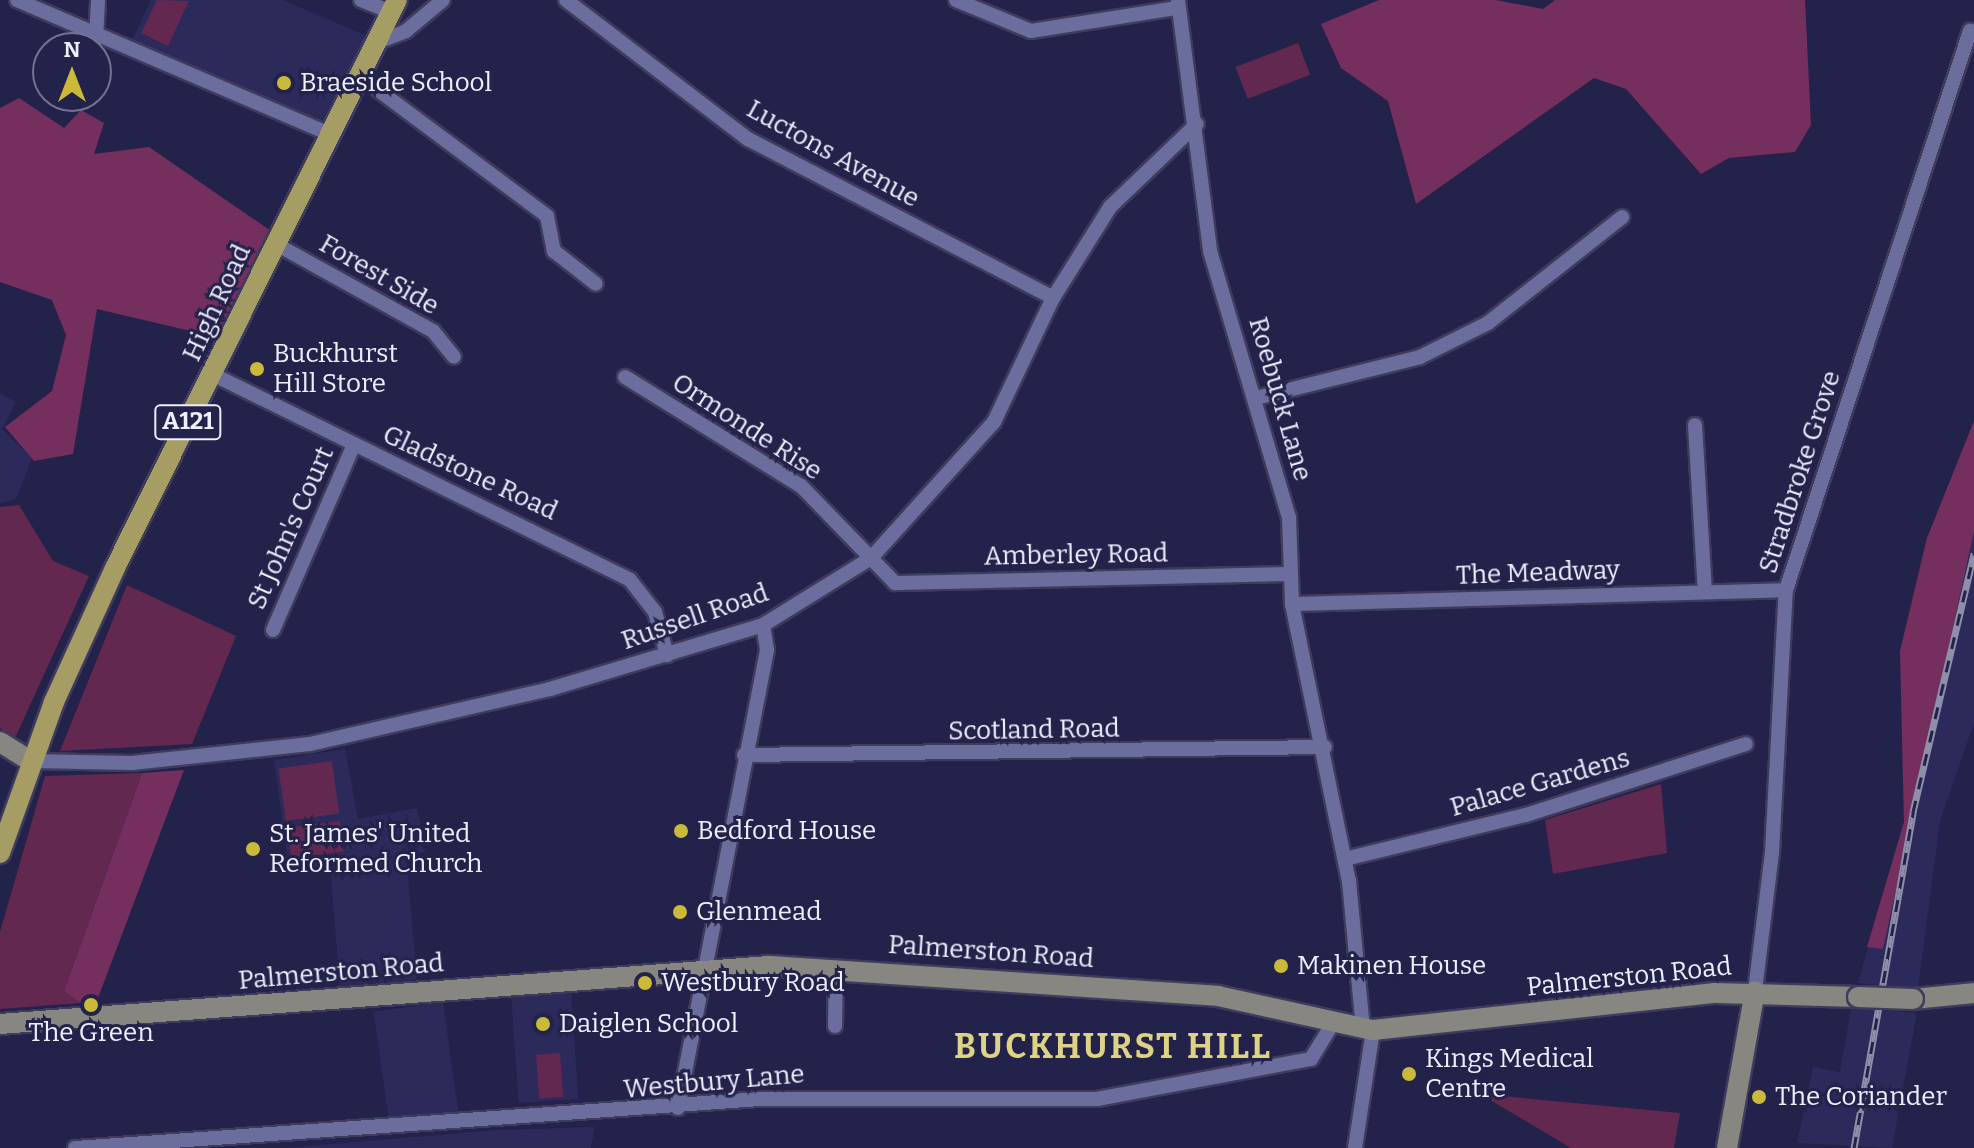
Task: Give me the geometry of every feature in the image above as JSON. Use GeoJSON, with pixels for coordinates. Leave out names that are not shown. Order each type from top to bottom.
{"type":"FeatureCollection","features":[{"type":"Feature","properties":{"kind":"main road","name":"High Road"},"geometry":{"type":"LineString","coordinates":[[0,853],[31,761],[115,568],[328,133],[394,6]]}},
{"type":"Feature","properties":{"kind":"main road"},"geometry":{"type":"LineString","coordinates":[[0,742],[31,761]]}},
{"type":"Feature","properties":{"kind":"main road","name":"Palmerston Road"},"geometry":{"type":"LineString","coordinates":[[0,1024],[703,970],[836,968],[1218,996],[1368,1030],[1755,991],[1913,999],[1974,993]]}},
{"type":"Feature","properties":{"kind":"main road"},"geometry":{"type":"LineString","coordinates":[[1727,1148],[1755,991]]}},
{"type":"Feature","properties":{"kind":"street"},"geometry":{"type":"LineString","coordinates":[[17,0],[82,32]]}},
{"type":"Feature","properties":{"kind":"street"},"geometry":{"type":"LineString","coordinates":[[96,32],[98,0]]}},
{"type":"Feature","properties":{"kind":"street"},"geometry":{"type":"LineString","coordinates":[[361,0],[394,6]]}},
{"type":"Feature","properties":{"kind":"street","name":"Luctons Avenue"},"geometry":{"type":"LineString","coordinates":[[566,0],[748,139],[1053,298]]}},
{"type":"Feature","properties":{"kind":"street","name":"Roebuck Lane"},"geometry":{"type":"LineString","coordinates":[[956,0],[1031,31],[1177,4],[1197,124],[1210,251],[1289,517],[1292,604],[1325,747],[1345,859],[1368,1030],[1355,1148]]}},
{"type":"Feature","properties":{"kind":"street"},"geometry":{"type":"LineString","coordinates":[[375,43],[388,42],[436,2]]}},
{"type":"Feature","properties":{"kind":"street","name":"Stradbroke Grove"},"geometry":{"type":"LineString","coordinates":[[1755,991],[1772,853],[1786,590],[1970,31]]}},
{"type":"Feature","properties":{"kind":"street"},"geometry":{"type":"LineString","coordinates":[[112,45],[328,133]]}},
{"type":"Feature","properties":{"kind":"street"},"geometry":{"type":"LineString","coordinates":[[358,75],[547,216],[554,251],[596,284]]}},
{"type":"Feature","properties":{"kind":"street","name":"Russell Road"},"geometry":{"type":"LineString","coordinates":[[31,761],[132,763],[310,744],[433,720],[763,625],[871,558],[994,422],[1053,298],[1110,207],[1197,124]]}},
{"type":"Feature","properties":{"kind":"street"},"geometry":{"type":"LineString","coordinates":[[1256,398],[1420,357],[1488,323],[1622,217]]}},
{"type":"Feature","properties":{"kind":"street","name":"Forest Side"},"geometry":{"type":"LineString","coordinates":[[274,243],[433,331],[454,357]]}},
{"type":"Feature","properties":{"kind":"street","name":"Gladstone Road"},"geometry":{"type":"LineString","coordinates":[[212,374],[630,580],[655,612],[667,655]]}},
{"type":"Feature","properties":{"kind":"street","name":"Ormonde Rise"},"geometry":{"type":"LineString","coordinates":[[625,377],[801,486],[871,558]]}},
{"type":"Feature","properties":{"kind":"street"},"geometry":{"type":"LineString","coordinates":[[1695,425],[1705,592]]}},
{"type":"Feature","properties":{"kind":"street","name":"St John's Court"},"geometry":{"type":"LineString","coordinates":[[273,630],[354,445]]}},
{"type":"Feature","properties":{"kind":"street","name":"Amberley Road"},"geometry":{"type":"LineString","coordinates":[[871,558],[895,583],[1291,574]]}},
{"type":"Feature","properties":{"kind":"street","name":"The Meadway"},"geometry":{"type":"LineString","coordinates":[[1292,604],[1786,590]]}},
{"type":"Feature","properties":{"kind":"street"},"geometry":{"type":"LineString","coordinates":[[678,1108],[744,755],[767,650],[763,625]]}},
{"type":"Feature","properties":{"kind":"street","name":"Palace Gardens"},"geometry":{"type":"LineString","coordinates":[[1345,859],[1526,815],[1746,744]]}},
{"type":"Feature","properties":{"kind":"street","name":"Scotland Road"},"geometry":{"type":"LineString","coordinates":[[744,755],[1325,747]]}},
{"type":"Feature","properties":{"kind":"street"},"geometry":{"type":"LineString","coordinates":[[835,1026],[836,968]]}},
{"type":"Feature","properties":{"kind":"street","name":"Westbury Lane"},"geometry":{"type":"LineString","coordinates":[[75,1148],[936,1094],[1097,1099],[1311,1059],[1333,1023]]}},
{"type":"Feature","properties":{"kind":"shaded area","name":"Braeside School"},"geometry":{"type":"Polygon","coordinates":[[[151,0],[283,0],[367,36],[321,122],[130,44],[151,0]]]}},
{"type":"Feature","properties":{"kind":"shaded area"},"geometry":{"type":"Polygon","coordinates":[[[157,0],[189,1],[168,46],[141,33],[157,0]]]}},
{"type":"Feature","properties":{"kind":"shaded area"},"geometry":{"type":"Polygon","coordinates":[[[1379,0],[1496,0],[1543,9],[1555,0],[1805,0],[1811,125],[1795,152],[1729,158],[1701,174],[1626,89],[1594,78],[1416,204],[1388,101],[1341,68],[1321,24],[1379,0]]]}},
{"type":"Feature","properties":{"kind":"shaded area"},"geometry":{"type":"Polygon","coordinates":[[[1298,43],[1310,75],[1248,99],[1235,67],[1298,43]]]}},
{"type":"Feature","properties":{"kind":"shaded area"},"geometry":{"type":"Polygon","coordinates":[[[19,98],[32,107],[32,112],[40,112],[64,128],[79,112],[85,112],[104,123],[94,154],[149,147],[271,231],[216,337],[97,309],[73,454],[34,461],[5,427],[52,391],[66,335],[52,300],[0,282],[0,108],[19,98]]]}},
{"type":"Feature","properties":{"kind":"shaded area"},"geometry":{"type":"Polygon","coordinates":[[[0,393],[16,402],[2,429],[32,458],[16,499],[0,503],[0,393]]]}},
{"type":"Feature","properties":{"kind":"shaded area"},"geometry":{"type":"Polygon","coordinates":[[[1974,421],[1974,723],[1940,821],[1918,989],[1858,983],[1904,822],[1900,651],[1927,538],[1974,421]]]}},
{"type":"Feature","properties":{"kind":"shaded area"},"geometry":{"type":"Polygon","coordinates":[[[1974,421],[1974,531],[1883,949],[1867,947],[1904,822],[1900,651],[1927,538],[1974,421]]]}},
{"type":"Feature","properties":{"kind":"shaded area"},"geometry":{"type":"Polygon","coordinates":[[[19,505],[53,561],[89,576],[15,738],[0,728],[0,507],[19,505]]]}},
{"type":"Feature","properties":{"kind":"shaded area"},"geometry":{"type":"Polygon","coordinates":[[[127,585],[236,636],[192,744],[60,751],[127,585]]]}},
{"type":"Feature","properties":{"kind":"shaded area"},"geometry":{"type":"Polygon","coordinates":[[[345,749],[358,819],[417,808],[426,852],[407,854],[407,865],[417,980],[340,987],[330,866],[289,869],[274,760],[345,749]]]}},
{"type":"Feature","properties":{"kind":"shaded area"},"geometry":{"type":"Polygon","coordinates":[[[332,761],[339,813],[286,821],[279,769],[332,761]]]}},
{"type":"Feature","properties":{"kind":"shaded area"},"geometry":{"type":"Polygon","coordinates":[[[184,770],[95,1006],[80,1003],[64,991],[142,773],[184,770]]]}},
{"type":"Feature","properties":{"kind":"shaded area"},"geometry":{"type":"Polygon","coordinates":[[[142,773],[64,991],[80,1003],[0,1009],[0,932],[45,776],[142,773]]]}},
{"type":"Feature","properties":{"kind":"shaded area"},"geometry":{"type":"Polygon","coordinates":[[[1661,784],[1667,853],[1553,874],[1545,820],[1661,784]]]}},
{"type":"Feature","properties":{"kind":"shaded area"},"geometry":{"type":"Polygon","coordinates":[[[340,821],[344,852],[291,858],[287,827],[340,821]]]}},
{"type":"Feature","properties":{"kind":"shaded area","name":"Daiglen School"},"geometry":{"type":"Polygon","coordinates":[[[571,992],[578,1099],[519,1103],[511,996],[571,992]]]}},
{"type":"Feature","properties":{"kind":"shaded area"},"geometry":{"type":"Polygon","coordinates":[[[443,1002],[459,1114],[389,1124],[374,1012],[443,1002]]]}},
{"type":"Feature","properties":{"kind":"shaded area"},"geometry":{"type":"Polygon","coordinates":[[[1851,1008],[1917,1013],[1892,1148],[1797,1143],[1813,1067],[1840,1072],[1851,1008]]]}},
{"type":"Feature","properties":{"kind":"shaded area"},"geometry":{"type":"Polygon","coordinates":[[[560,1053],[563,1097],[539,1099],[536,1055],[560,1053]]]}},
{"type":"Feature","properties":{"kind":"shaded area"},"geometry":{"type":"Polygon","coordinates":[[[1480,1094],[1680,1113],[1674,1148],[1571,1148],[1480,1094]]]}},
{"type":"Feature","properties":{"kind":"shaded area"},"geometry":{"type":"Polygon","coordinates":[[[595,1127],[591,1148],[284,1148],[497,1130],[595,1127]]]}},
{"type":"Feature","properties":{"kind":"railway"},"geometry":{"type":"LineString","coordinates":[[1854,1148],[1913,812],[1974,553]]}},
{"type":"Feature","properties":{"kind":"place","name":"Braeside School"},"geometry":{"type":"Point","coordinates":[284,83]}},
{"type":"Feature","properties":{"kind":"place","name":"Buckhurst Hill Store"},"geometry":{"type":"Point","coordinates":[257,369]}},
{"type":"Feature","properties":{"kind":"place","name":"Bedford House"},"geometry":{"type":"Point","coordinates":[681,831]}},
{"type":"Feature","properties":{"kind":"place","name":"St. James' United Reformed Church"},"geometry":{"type":"Point","coordinates":[253,849]}},
{"type":"Feature","properties":{"kind":"place","name":"Glenmead"},"geometry":{"type":"Point","coordinates":[680,912]}},
{"type":"Feature","properties":{"kind":"place","name":"Makinen House"},"geometry":{"type":"Point","coordinates":[1281,966]}},
{"type":"Feature","properties":{"kind":"place","name":"Westbury Road"},"geometry":{"type":"Point","coordinates":[645,983]}},
{"type":"Feature","properties":{"kind":"place","name":"The Green"},"geometry":{"type":"Point","coordinates":[91,1005]}},
{"type":"Feature","properties":{"kind":"place","name":"Daiglen School"},"geometry":{"type":"Point","coordinates":[543,1024]}},
{"type":"Feature","properties":{"kind":"place","name":"Kings Medical Centre"},"geometry":{"type":"Point","coordinates":[1409,1074]}},
{"type":"Feature","properties":{"kind":"place","name":"The Coriander"},"geometry":{"type":"Point","coordinates":[1759,1097]}},
{"type":"Feature","properties":{"kind":"district","name":"BUCKHURST HILL"},"geometry":{"type":"Point","coordinates":[1113,1047]}}]}
